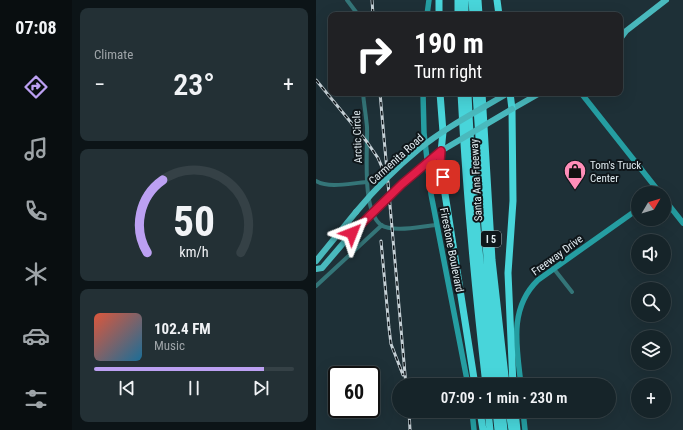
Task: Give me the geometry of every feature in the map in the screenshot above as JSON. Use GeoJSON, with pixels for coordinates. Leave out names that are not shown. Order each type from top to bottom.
{"type":"FeatureCollection","features":[{"type":"Feature","properties":{"kind":"highway"},"geometry":{"type":"LineString","coordinates":[[439,0],[439,12]]}},
{"type":"Feature","properties":{"kind":"highway"},"geometry":{"type":"LineString","coordinates":[[458,0],[458,12]]}},
{"type":"Feature","properties":{"kind":"highway"},"geometry":{"type":"LineString","coordinates":[[464,0],[465,12]]}},
{"type":"Feature","properties":{"kind":"highway"},"geometry":{"type":"LineString","coordinates":[[472,0],[473,12]]}},
{"type":"Feature","properties":{"kind":"highway"},"geometry":{"type":"LineString","coordinates":[[478,0],[479,12]]}},
{"type":"Feature","properties":{"kind":"highway"},"geometry":{"type":"LineString","coordinates":[[497,0],[499,12]]}},
{"type":"Feature","properties":{"kind":"highway"},"geometry":{"type":"LineString","coordinates":[[440,96],[443,132],[440,162],[474,378]]}},
{"type":"Feature","properties":{"kind":"highway","name":"Santa Ana Freeway"},"geometry":{"type":"LineString","coordinates":[[462,96],[464,152],[470,229],[485,378]]}},
{"type":"Feature","properties":{"kind":"highway"},"geometry":{"type":"LineString","coordinates":[[468,96],[482,290],[492,378]]}},
{"type":"Feature","properties":{"kind":"highway"},"geometry":{"type":"LineString","coordinates":[[476,96],[489,288],[498,378]]}},
{"type":"Feature","properties":{"kind":"highway","name":"Santa Ana Freeway"},"geometry":{"type":"LineString","coordinates":[[482,96],[492,260],[505,378]]}},
{"type":"Feature","properties":{"kind":"highway"},"geometry":{"type":"LineString","coordinates":[[510,96],[512,109],[513,201],[508,272],[513,378]]}},
{"type":"Feature","properties":{"kind":"highway"},"geometry":{"type":"LineString","coordinates":[[481,418],[483,430]]}},
{"type":"Feature","properties":{"kind":"highway"},"geometry":{"type":"LineString","coordinates":[[489,418],[490,430]]}},
{"type":"Feature","properties":{"kind":"highway"},"geometry":{"type":"LineString","coordinates":[[497,418],[498,430]]}},
{"type":"Feature","properties":{"kind":"highway"},"geometry":{"type":"LineString","coordinates":[[503,418],[504,430]]}},
{"type":"Feature","properties":{"kind":"highway"},"geometry":{"type":"LineString","coordinates":[[510,418],[512,430]]}},
{"type":"Feature","properties":{"kind":"highway"},"geometry":{"type":"LineString","coordinates":[[516,418],[517,430]]}},
{"type":"Feature","properties":{"kind":"main road"},"geometry":{"type":"LineString","coordinates":[[623,31],[666,0]]}},
{"type":"Feature","properties":{"kind":"main road","name":"Carmenita Road"},"geometry":{"type":"LineString","coordinates":[[316,261],[376,189],[397,168],[420,148],[443,132],[504,96]]}},
{"type":"Feature","properties":{"kind":"main road","name":"Carmenita Road"},"geometry":{"type":"LineString","coordinates":[[316,269],[322,268],[358,226],[402,184],[441,151],[535,96]]}},
{"type":"Feature","properties":{"kind":"street"},"geometry":{"type":"LineString","coordinates":[[347,0],[356,12]]}},
{"type":"Feature","properties":{"kind":"street"},"geometry":{"type":"LineString","coordinates":[[427,12],[429,0]]}},
{"type":"Feature","properties":{"kind":"street","name":"Arctic Circle"},"geometry":{"type":"LineString","coordinates":[[363,96],[367,126],[368,197],[374,216],[382,225]]}},
{"type":"Feature","properties":{"kind":"street","name":"Firestone Boulevard"},"geometry":{"type":"LineString","coordinates":[[423,96],[427,162],[436,225],[467,378]]}},
{"type":"Feature","properties":{"kind":"street"},"geometry":{"type":"LineString","coordinates":[[583,96],[654,186]]}},
{"type":"Feature","properties":{"kind":"street"},"geometry":{"type":"LineString","coordinates":[[316,181],[322,184],[330,185],[367,182]]}},
{"type":"Feature","properties":{"kind":"street"},"geometry":{"type":"LineString","coordinates":[[671,207],[683,222]]}},
{"type":"Feature","properties":{"kind":"street","name":"Freeway Drive"},"geometry":{"type":"LineString","coordinates":[[520,378],[516,326],[519,311],[524,298],[538,280],[631,214]]}},
{"type":"Feature","properties":{"kind":"street"},"geometry":{"type":"LineString","coordinates":[[316,286],[382,225],[392,229],[436,225]]}},
{"type":"Feature","properties":{"kind":"street"},"geometry":{"type":"LineString","coordinates":[[554,269],[572,292]]}},
{"type":"Feature","properties":{"kind":"street"},"geometry":{"type":"LineString","coordinates":[[473,418],[474,430]]}},
{"type":"Feature","properties":{"kind":"street"},"geometry":{"type":"LineString","coordinates":[[524,418],[525,430]]}},
{"type":"Feature","properties":{"kind":"railway"},"geometry":{"type":"LineString","coordinates":[[372,0],[373,12]]}},
{"type":"Feature","properties":{"kind":"railway"},"geometry":{"type":"LineString","coordinates":[[316,80],[328,95]]}},
{"type":"Feature","properties":{"kind":"railway"},"geometry":{"type":"LineString","coordinates":[[329,96],[367,142],[378,158],[384,172]]}},
{"type":"Feature","properties":{"kind":"railway"},"geometry":{"type":"LineString","coordinates":[[380,96],[405,378]]}},
{"type":"Feature","properties":{"kind":"railway"},"geometry":{"type":"LineString","coordinates":[[381,241],[391,344],[403,375]]}},
{"type":"Feature","properties":{"kind":"railway"},"geometry":{"type":"LineString","coordinates":[[409,418],[410,430]]}},
{"type":"Feature","properties":{"kind":"place","name":"Tom's Truck Center"},"geometry":{"type":"Point","coordinates":[575,190]}},
{"type":"Feature","properties":{"kind":"route"},"geometry":{"type":"LineString","coordinates":[[352,233],[402,184],[441,151],[440,162],[443,177]]}}]}
